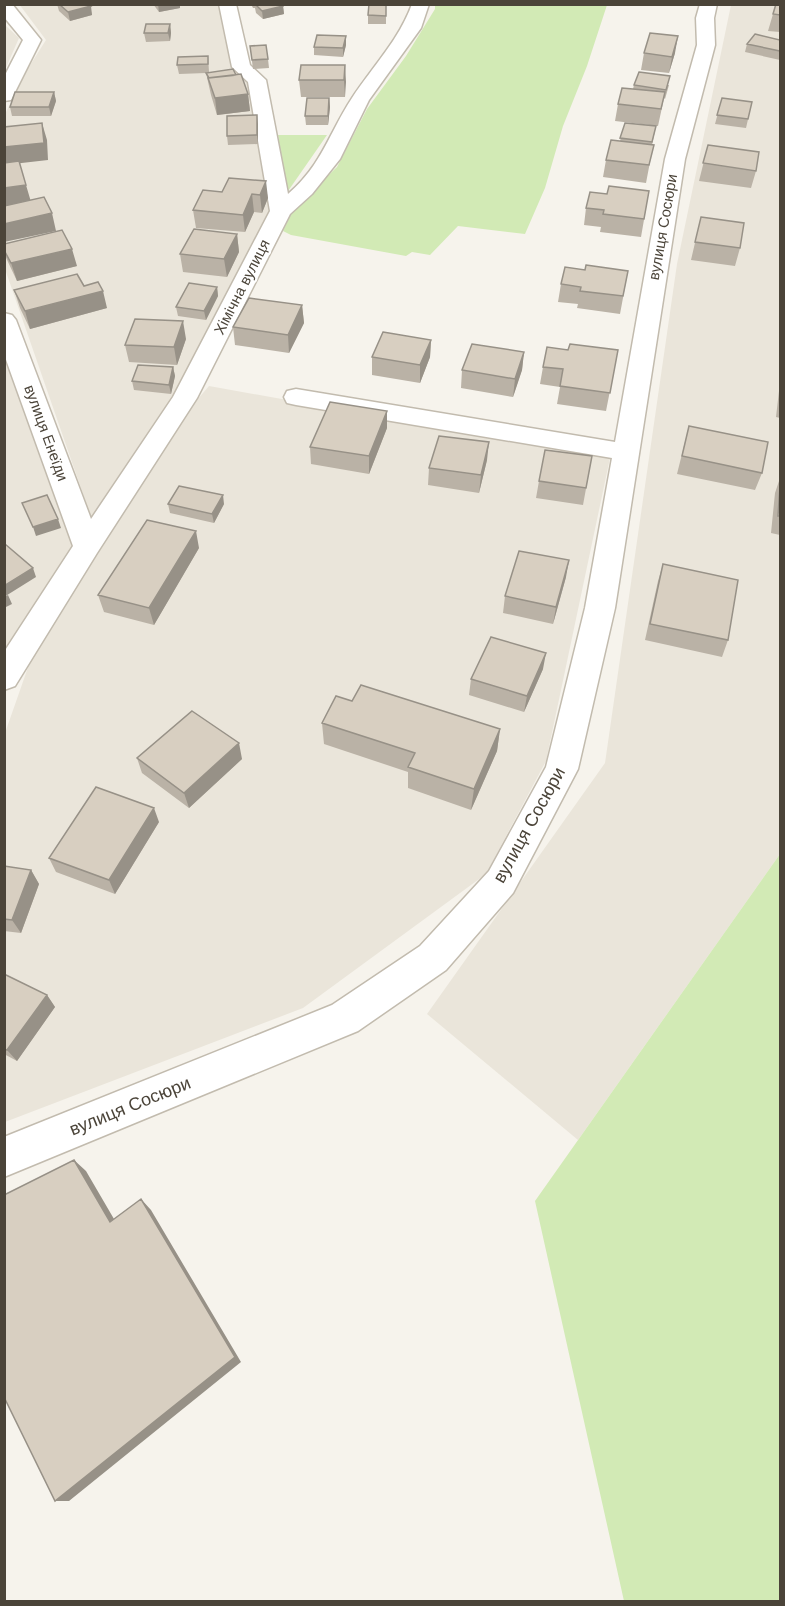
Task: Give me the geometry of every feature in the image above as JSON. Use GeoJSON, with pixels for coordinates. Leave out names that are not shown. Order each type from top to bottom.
{"type":"FeatureCollection","features":[{"type":"Feature","properties":{"kind":"street"},"geometry":{"type":"LineString","coordinates":[[227,4],[241,67],[257,80],[281,210],[305,190],[330,159],[360,100],[412,28],[421,4]]}},
{"type":"Feature","properties":{"kind":"street","name":"вулиця Сосюри"},"geometry":{"type":"LineString","coordinates":[[4,1157],[345,1018],[434,958],[501,882],[562,769],[600,608],[675,159],[706,45],[705,18],[709,4]]}},
{"type":"Feature","properties":{"kind":"street"},"geometry":{"type":"LineString","coordinates":[[4,5],[32,40],[4,96]]}},
{"type":"Feature","properties":{"kind":"street","name":"Хімічна вулиця"},"geometry":{"type":"LineString","coordinates":[[4,678],[87,546],[185,398],[281,210]]}},
{"type":"Feature","properties":{"kind":"street","name":"вулиця Енеїди"},"geometry":{"type":"LineString","coordinates":[[4,320],[87,546]]}},
{"type":"Feature","properties":{"kind":"street"},"geometry":{"type":"LineString","coordinates":[[296,397],[626,452]]}},
{"type":"Feature","properties":{"kind":"shaded area"},"geometry":{"type":"Polygon","coordinates":[[[19,4],[219,5],[232,69],[251,83],[274,202],[178,399],[91,517],[5,269],[4,116],[27,70],[46,40],[19,4]]]}},
{"type":"Feature","properties":{"kind":"shaded area"},"geometry":{"type":"Polygon","coordinates":[[[731,5],[780,5],[780,854],[578,1140],[427,1014],[605,763],[677,264],[731,5]]]}},
{"type":"Feature","properties":{"kind":"shaded area"},"geometry":{"type":"Polygon","coordinates":[[[5,25],[19,38],[5,70],[5,25]]]}},
{"type":"Feature","properties":{"kind":"shaded area"},"geometry":{"type":"Polygon","coordinates":[[[4,353],[76,545],[4,662],[4,353]]]}},
{"type":"Feature","properties":{"kind":"shaded area"},"geometry":{"type":"Polygon","coordinates":[[[209,386],[610,458],[546,761],[486,874],[303,1008],[5,1122],[5,733],[39,636],[167,435],[209,386]]]}},
{"type":"Feature","properties":{"kind":"green space"},"geometry":{"type":"Polygon","coordinates":[[[435,5],[607,5],[587,66],[563,126],[545,188],[525,234],[458,226],[430,255],[412,252],[406,256],[291,235],[283,231],[294,208],[337,167],[367,109],[406,56],[435,9],[435,5]]]}},
{"type":"Feature","properties":{"kind":"green space"},"geometry":{"type":"Polygon","coordinates":[[[278,135],[327,135],[286,194],[278,135]]]}},
{"type":"Feature","properties":{"kind":"green space"},"geometry":{"type":"Polygon","coordinates":[[[780,854],[780,1601],[624,1601],[535,1201],[780,854]]]}},
{"type":"Feature","properties":{"kind":"building"},"geometry":{"type":"Polygon","coordinates":[[[59,4],[89,4],[91,6],[68,12],[59,4]]]}},
{"type":"Feature","properties":{"kind":"building"},"geometry":{"type":"Polygon","coordinates":[[[255,4],[282,4],[283,6],[262,11],[255,4]]]}},
{"type":"Feature","properties":{"kind":"building"},"geometry":{"type":"Polygon","coordinates":[[[369,4],[386,4],[386,16],[368,15],[369,4]]]}},
{"type":"Feature","properties":{"kind":"building"},"geometry":{"type":"Polygon","coordinates":[[[776,4],[780,5],[780,15],[773,14],[776,4]]]}},
{"type":"Feature","properties":{"kind":"building"},"geometry":{"type":"Polygon","coordinates":[[[146,24],[170,24],[168,33],[144,33],[146,24]]]}},
{"type":"Feature","properties":{"kind":"building"},"geometry":{"type":"Polygon","coordinates":[[[650,33],[678,36],[672,57],[644,53],[650,33]]]}},
{"type":"Feature","properties":{"kind":"building"},"geometry":{"type":"Polygon","coordinates":[[[755,34],[780,40],[780,51],[747,44],[755,34]]]}},
{"type":"Feature","properties":{"kind":"building"},"geometry":{"type":"Polygon","coordinates":[[[317,35],[346,36],[343,48],[314,47],[317,35]]]}},
{"type":"Feature","properties":{"kind":"building"},"geometry":{"type":"Polygon","coordinates":[[[266,45],[268,59],[252,60],[250,46],[266,45]]]}},
{"type":"Feature","properties":{"kind":"building"},"geometry":{"type":"Polygon","coordinates":[[[208,56],[208,64],[177,65],[178,57],[208,56]]]}},
{"type":"Feature","properties":{"kind":"building"},"geometry":{"type":"Polygon","coordinates":[[[301,65],[345,65],[344,80],[299,80],[301,65]]]}},
{"type":"Feature","properties":{"kind":"building"},"geometry":{"type":"Polygon","coordinates":[[[233,69],[236,75],[209,78],[206,73],[233,69]]]}},
{"type":"Feature","properties":{"kind":"building"},"geometry":{"type":"Polygon","coordinates":[[[639,72],[670,76],[666,90],[634,85],[639,72]]]}},
{"type":"Feature","properties":{"kind":"building"},"geometry":{"type":"Polygon","coordinates":[[[241,74],[248,94],[215,98],[208,78],[241,74]]]}},
{"type":"Feature","properties":{"kind":"building"},"geometry":{"type":"Polygon","coordinates":[[[622,88],[665,92],[661,109],[618,104],[622,88]]]}},
{"type":"Feature","properties":{"kind":"building"},"geometry":{"type":"Polygon","coordinates":[[[15,92],[54,92],[49,107],[10,107],[15,92]]]}},
{"type":"Feature","properties":{"kind":"building"},"geometry":{"type":"Polygon","coordinates":[[[307,98],[329,98],[328,116],[305,116],[307,98]]]}},
{"type":"Feature","properties":{"kind":"building"},"geometry":{"type":"Polygon","coordinates":[[[722,98],[752,102],[748,119],[717,115],[722,98]]]}},
{"type":"Feature","properties":{"kind":"building"},"geometry":{"type":"Polygon","coordinates":[[[257,115],[257,135],[227,136],[227,116],[257,115]]]}},
{"type":"Feature","properties":{"kind":"building"},"geometry":{"type":"Polygon","coordinates":[[[42,123],[44,143],[4,147],[4,127],[42,123]]]}},
{"type":"Feature","properties":{"kind":"building"},"geometry":{"type":"Polygon","coordinates":[[[625,123],[656,126],[652,142],[620,138],[625,123]]]}},
{"type":"Feature","properties":{"kind":"building"},"geometry":{"type":"Polygon","coordinates":[[[611,140],[654,145],[649,165],[606,160],[611,140]]]}},
{"type":"Feature","properties":{"kind":"building"},"geometry":{"type":"Polygon","coordinates":[[[708,145],[759,152],[756,171],[703,163],[708,145]]]}},
{"type":"Feature","properties":{"kind":"building"},"geometry":{"type":"Polygon","coordinates":[[[19,161],[26,185],[4,188],[4,163],[19,161]]]}},
{"type":"Feature","properties":{"kind":"building"},"geometry":{"type":"Polygon","coordinates":[[[229,178],[266,181],[260,195],[252,194],[243,215],[193,210],[203,190],[222,192],[229,178]]]}},
{"type":"Feature","properties":{"kind":"building"},"geometry":{"type":"Polygon","coordinates":[[[609,186],[649,191],[644,219],[603,214],[604,210],[586,208],[590,192],[607,194],[609,186]]]}},
{"type":"Feature","properties":{"kind":"building"},"geometry":{"type":"Polygon","coordinates":[[[44,197],[52,213],[4,224],[4,206],[44,197]]]}},
{"type":"Feature","properties":{"kind":"building"},"geometry":{"type":"Polygon","coordinates":[[[701,217],[744,223],[740,248],[695,242],[701,217]]]}},
{"type":"Feature","properties":{"kind":"building"},"geometry":{"type":"Polygon","coordinates":[[[194,229],[237,234],[224,259],[180,254],[194,229]]]}},
{"type":"Feature","properties":{"kind":"building"},"geometry":{"type":"Polygon","coordinates":[[[62,230],[72,249],[11,263],[4,250],[4,244],[62,230]]]}},
{"type":"Feature","properties":{"kind":"building"},"geometry":{"type":"Polygon","coordinates":[[[586,265],[628,271],[623,296],[580,291],[581,287],[561,284],[565,267],[585,270],[586,265]]]}},
{"type":"Feature","properties":{"kind":"building"},"geometry":{"type":"Polygon","coordinates":[[[77,274],[84,286],[98,282],[103,291],[25,311],[14,290],[77,274]]]}},
{"type":"Feature","properties":{"kind":"building"},"geometry":{"type":"Polygon","coordinates":[[[189,283],[217,287],[204,311],[176,307],[189,283]]]}},
{"type":"Feature","properties":{"kind":"building"},"geometry":{"type":"Polygon","coordinates":[[[249,298],[302,305],[288,335],[233,327],[249,298]]]}},
{"type":"Feature","properties":{"kind":"building"},"geometry":{"type":"Polygon","coordinates":[[[135,319],[183,321],[174,347],[125,345],[135,319]]]}},
{"type":"Feature","properties":{"kind":"building"},"geometry":{"type":"Polygon","coordinates":[[[383,332],[431,340],[420,365],[372,357],[383,332]]]}},
{"type":"Feature","properties":{"kind":"building"},"geometry":{"type":"Polygon","coordinates":[[[472,344],[524,352],[515,379],[462,370],[472,344]]]}},
{"type":"Feature","properties":{"kind":"building"},"geometry":{"type":"Polygon","coordinates":[[[570,344],[618,350],[610,393],[560,386],[563,369],[543,367],[547,347],[568,350],[570,344]]]}},
{"type":"Feature","properties":{"kind":"building"},"geometry":{"type":"Polygon","coordinates":[[[138,365],[173,367],[169,385],[132,381],[138,365]]]}},
{"type":"Feature","properties":{"kind":"building"},"geometry":{"type":"Polygon","coordinates":[[[330,402],[387,411],[369,456],[310,447],[330,402]]]}},
{"type":"Feature","properties":{"kind":"building"},"geometry":{"type":"Polygon","coordinates":[[[689,426],[768,442],[762,473],[682,456],[689,426]]]}},
{"type":"Feature","properties":{"kind":"building"},"geometry":{"type":"Polygon","coordinates":[[[439,436],[489,442],[481,475],[429,468],[439,436]]]}},
{"type":"Feature","properties":{"kind":"building"},"geometry":{"type":"Polygon","coordinates":[[[545,450],[592,456],[586,488],[539,481],[545,450]]]}},
{"type":"Feature","properties":{"kind":"building"},"geometry":{"type":"Polygon","coordinates":[[[179,486],[223,495],[212,514],[168,504],[179,486]]]}},
{"type":"Feature","properties":{"kind":"building"},"geometry":{"type":"Polygon","coordinates":[[[780,486],[780,516],[778,516],[780,486]]]}},
{"type":"Feature","properties":{"kind":"building"},"geometry":{"type":"Polygon","coordinates":[[[47,495],[58,519],[33,527],[22,503],[47,495]]]}},
{"type":"Feature","properties":{"kind":"building"},"geometry":{"type":"Polygon","coordinates":[[[147,520],[196,531],[149,608],[98,595],[147,520]]]}},
{"type":"Feature","properties":{"kind":"building"},"geometry":{"type":"Polygon","coordinates":[[[4,545],[33,568],[4,586],[4,545]]]}},
{"type":"Feature","properties":{"kind":"building"},"geometry":{"type":"Polygon","coordinates":[[[519,551],[569,560],[556,607],[505,596],[519,551]]]}},
{"type":"Feature","properties":{"kind":"building"},"geometry":{"type":"Polygon","coordinates":[[[663,564],[738,580],[728,640],[650,624],[663,564]]]}},
{"type":"Feature","properties":{"kind":"building"},"geometry":{"type":"Polygon","coordinates":[[[491,637],[546,653],[527,696],[471,679],[491,637]]]}},
{"type":"Feature","properties":{"kind":"building"},"geometry":{"type":"Polygon","coordinates":[[[361,685],[500,729],[474,789],[408,767],[415,753],[322,723],[336,696],[352,701],[361,685]]]}},
{"type":"Feature","properties":{"kind":"building"},"geometry":{"type":"Polygon","coordinates":[[[192,711],[239,743],[184,793],[137,758],[192,711]]]}},
{"type":"Feature","properties":{"kind":"building"},"geometry":{"type":"Polygon","coordinates":[[[96,787],[154,808],[109,880],[49,858],[96,787]]]}},
{"type":"Feature","properties":{"kind":"building"},"geometry":{"type":"Polygon","coordinates":[[[4,866],[31,870],[12,920],[4,919],[4,866]]]}},
{"type":"Feature","properties":{"kind":"building"},"geometry":{"type":"Polygon","coordinates":[[[4,974],[47,995],[7,1050],[4,1049],[4,974]]]}},
{"type":"Feature","properties":{"kind":"building"},"geometry":{"type":"Polygon","coordinates":[[[74,1160],[110,1222],[141,1199],[235,1357],[55,1501],[4,1397],[4,1195],[74,1160]]]}}]}
